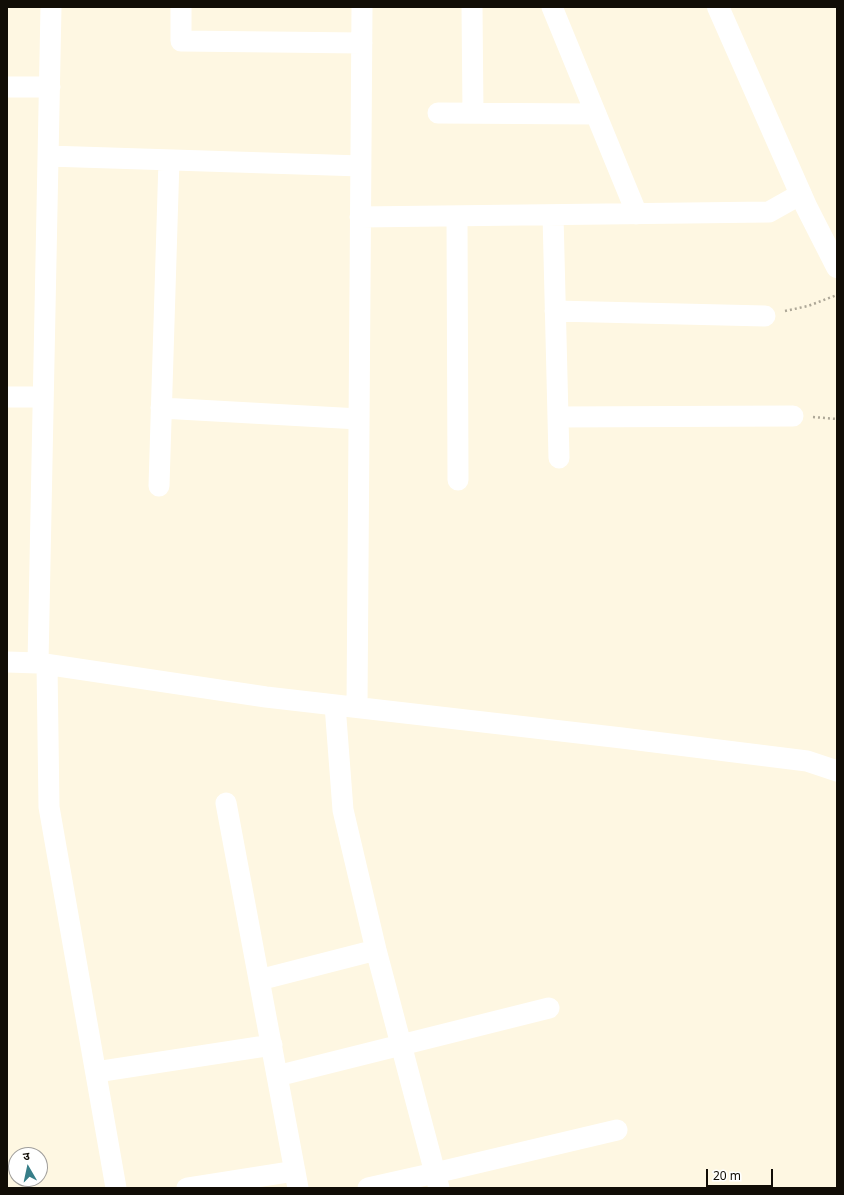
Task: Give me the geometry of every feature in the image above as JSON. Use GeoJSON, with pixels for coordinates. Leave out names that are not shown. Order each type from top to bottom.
{"type":"FeatureCollection","features":[{"type":"Feature","properties":{"kind":"street"},"geometry":{"type":"LineString","coordinates":[[51,7],[43,397],[43,664],[49,807],[116,1188]]}},
{"type":"Feature","properties":{"kind":"street"},"geometry":{"type":"LineString","coordinates":[[181,7],[181,41],[362,42]]}},
{"type":"Feature","properties":{"kind":"street"},"geometry":{"type":"LineString","coordinates":[[357,708],[362,7]]}},
{"type":"Feature","properties":{"kind":"street"},"geometry":{"type":"LineString","coordinates":[[472,7],[474,113]]}},
{"type":"Feature","properties":{"kind":"street"},"geometry":{"type":"LineString","coordinates":[[552,7],[637,214]]}},
{"type":"Feature","properties":{"kind":"street"},"geometry":{"type":"LineString","coordinates":[[718,7],[801,194],[837,266]]}},
{"type":"Feature","properties":{"kind":"street"},"geometry":{"type":"LineString","coordinates":[[7,87],[50,87]]}},
{"type":"Feature","properties":{"kind":"street"},"geometry":{"type":"LineString","coordinates":[[438,113],[596,114]]}},
{"type":"Feature","properties":{"kind":"street"},"geometry":{"type":"LineString","coordinates":[[48,156],[361,166]]}},
{"type":"Feature","properties":{"kind":"street"},"geometry":{"type":"LineString","coordinates":[[159,486],[169,160]]}},
{"type":"Feature","properties":{"kind":"street"},"geometry":{"type":"LineString","coordinates":[[360,217],[769,212],[801,194]]}},
{"type":"Feature","properties":{"kind":"street"},"geometry":{"type":"LineString","coordinates":[[553,214],[559,458]]}},
{"type":"Feature","properties":{"kind":"street"},"geometry":{"type":"LineString","coordinates":[[457,216],[458,480]]}},
{"type":"Feature","properties":{"kind":"street"},"geometry":{"type":"LineString","coordinates":[[556,311],[765,316]]}},
{"type":"Feature","properties":{"kind":"street"},"geometry":{"type":"LineString","coordinates":[[7,396],[43,397]]}},
{"type":"Feature","properties":{"kind":"street"},"geometry":{"type":"LineString","coordinates":[[161,408],[359,419]]}},
{"type":"Feature","properties":{"kind":"street"},"geometry":{"type":"LineString","coordinates":[[558,417],[793,416]]}},
{"type":"Feature","properties":{"kind":"street"},"geometry":{"type":"LineString","coordinates":[[7,662],[43,664],[266,697],[808,761],[837,771]]}},
{"type":"Feature","properties":{"kind":"street"},"geometry":{"type":"LineString","coordinates":[[335,705],[343,810],[376,950],[437,1181]]}},
{"type":"Feature","properties":{"kind":"street"},"geometry":{"type":"LineString","coordinates":[[187,1188],[296,1179],[226,803]]}},
{"type":"Feature","properties":{"kind":"street"},"geometry":{"type":"LineString","coordinates":[[260,980],[376,950]]}},
{"type":"Feature","properties":{"kind":"street"},"geometry":{"type":"LineString","coordinates":[[277,1076],[549,1008]]}},
{"type":"Feature","properties":{"kind":"street"},"geometry":{"type":"LineString","coordinates":[[96,1072],[272,1045]]}},
{"type":"Feature","properties":{"kind":"street"},"geometry":{"type":"LineString","coordinates":[[368,1188],[437,1181],[617,1130]]}},
{"type":"Feature","properties":{"kind":"path"},"geometry":{"type":"LineString","coordinates":[[765,316],[808,306],[837,295]]}}]}
